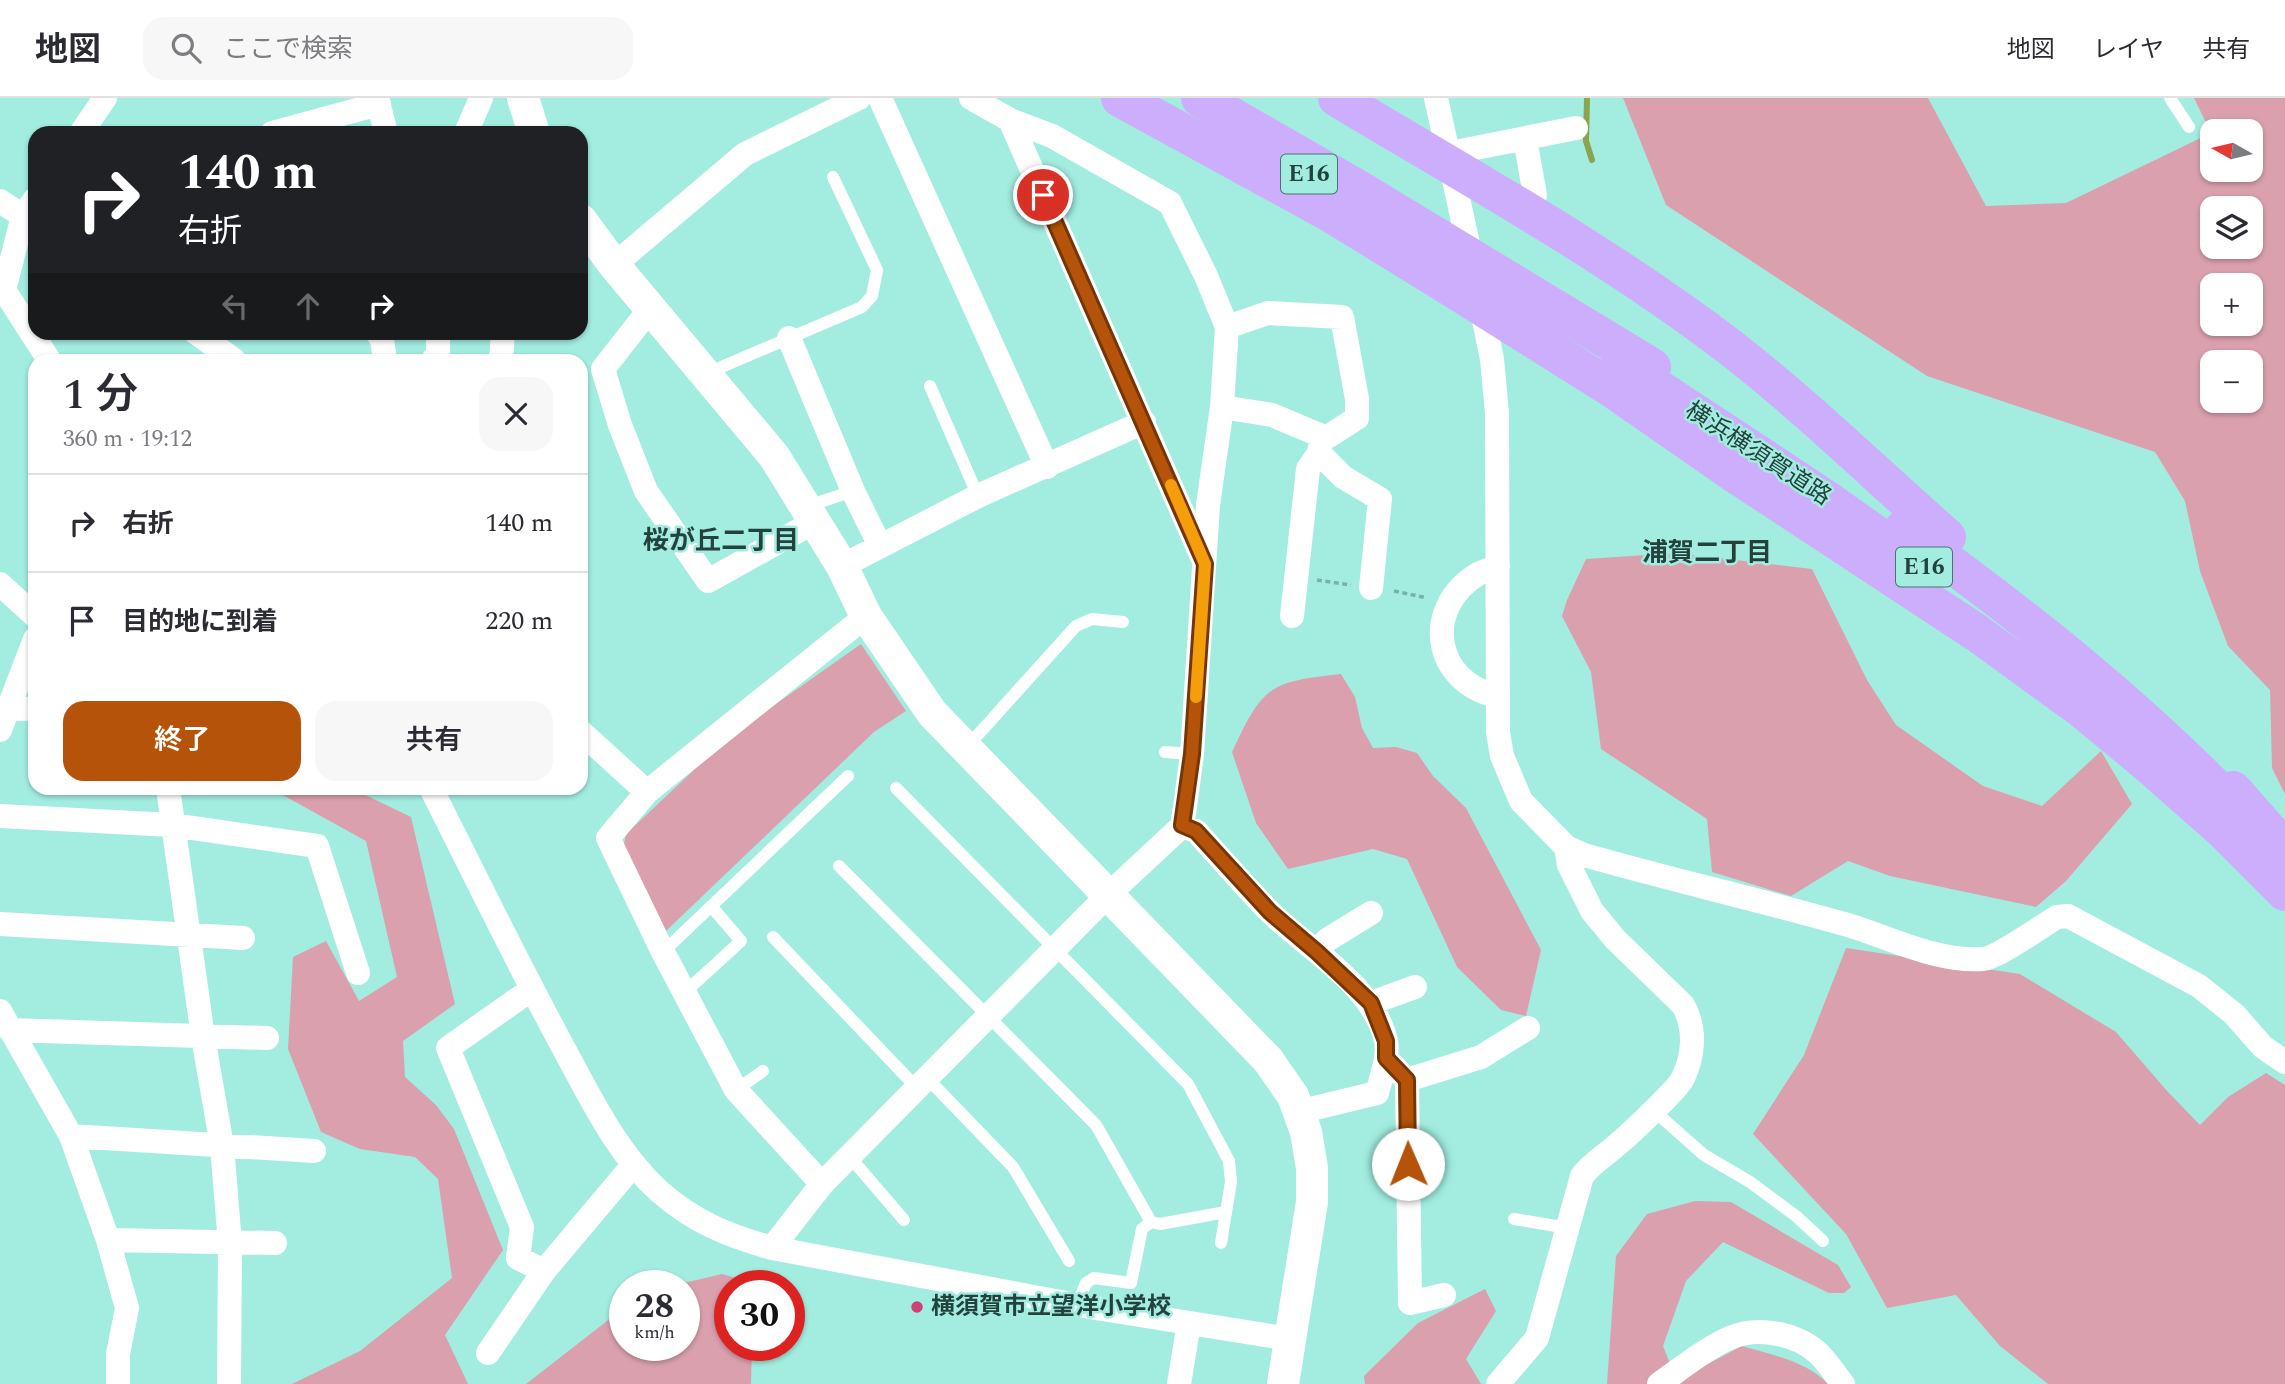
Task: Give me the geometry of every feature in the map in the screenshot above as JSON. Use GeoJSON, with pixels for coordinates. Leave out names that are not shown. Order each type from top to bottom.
{"type":"FeatureCollection","features":[{"type":"Feature","properties":{"kind":"highway"},"geometry":{"type":"LineString","coordinates":[[1120,98],[1329,213],[1452,288],[1525,309],[1611,388],[1732,472],[2019,662],[2147,763],[2223,830],[2285,892]]}},
{"type":"Feature","properties":{"kind":"highway","name":"横浜横須賀道路"},"geometry":{"type":"LineString","coordinates":[[1176,98],[1408,226]]}},
{"type":"Feature","properties":{"kind":"highway","name":"横浜横須賀道路"},"geometry":{"type":"LineString","coordinates":[[1200,98],[1408,226],[1525,309],[1630,369],[1815,491],[1945,583],[2060,672],[2125,728],[2207,803],[2285,885]]}},
{"type":"Feature","properties":{"kind":"highway"},"geometry":{"type":"LineString","coordinates":[[1337,98],[1517,196],[1565,234],[1731,348],[1807,411],[1965,553],[2142,701],[2222,778],[2285,849]]}},
{"type":"Feature","properties":{"kind":"highway","name":"横浜横須賀道路"},"geometry":{"type":"LineString","coordinates":[[1525,309],[1849,491],[1970,578],[2054,642],[2132,709],[2238,811],[2285,861]]}},
{"type":"Feature","properties":{"kind":"street"},"geometry":{"type":"LineString","coordinates":[[86,126],[105,98]]}},
{"type":"Feature","properties":{"kind":"street"},"geometry":{"type":"LineString","coordinates":[[469,126],[481,98]]}},
{"type":"Feature","properties":{"kind":"street"},"geometry":{"type":"LineString","coordinates":[[523,98],[532,126]]}},
{"type":"Feature","properties":{"kind":"street"},"geometry":{"type":"LineString","coordinates":[[614,265],[745,154],[859,98]]}},
{"type":"Feature","properties":{"kind":"street"},"geometry":{"type":"LineString","coordinates":[[880,98],[1047,467]]}},
{"type":"Feature","properties":{"kind":"street"},"geometry":{"type":"LineString","coordinates":[[772,1248],[822,1184],[849,1156],[1109,894],[1182,825],[1192,754],[1208,505],[1222,407],[1227,327],[1206,276],[1170,203],[1052,136],[1010,120],[971,98]]}},
{"type":"Feature","properties":{"kind":"street"},"geometry":{"type":"LineString","coordinates":[[1436,98],[1436,152],[1492,359],[1497,413],[1498,733],[1502,756],[1521,801],[1566,847],[1584,855],[1736,894],[1944,955],[1986,959],[2057,917],[2068,916],[2199,986],[2234,1014],[2263,1047],[2285,1062]]}},
{"type":"Feature","properties":{"kind":"street"},"geometry":{"type":"LineString","coordinates":[[295,126],[378,101],[384,126]]}},
{"type":"Feature","properties":{"kind":"street"},"geometry":{"type":"LineString","coordinates":[[1010,120],[1205,564]]}},
{"type":"Feature","properties":{"kind":"street"},"geometry":{"type":"LineString","coordinates":[[1436,152],[1525,139],[1576,128]]}},
{"type":"Feature","properties":{"kind":"street"},"geometry":{"type":"LineString","coordinates":[[1517,196],[1525,139]]}},
{"type":"Feature","properties":{"kind":"street"},"geometry":{"type":"LineString","coordinates":[[0,201],[28,212]]}},
{"type":"Feature","properties":{"kind":"street"},"geometry":{"type":"LineString","coordinates":[[28,222],[4,290],[28,327]]}},
{"type":"Feature","properties":{"kind":"street"},"geometry":{"type":"LineString","coordinates":[[588,230],[650,309],[774,456],[842,566],[866,617],[932,713],[1268,1060],[1293,1096],[1306,1132],[1312,1168],[1312,1202],[1283,1384]]}},
{"type":"Feature","properties":{"kind":"street"},"geometry":{"type":"LineString","coordinates":[[650,309],[603,369],[620,425],[646,491],[708,581],[809,514]]}},
{"type":"Feature","properties":{"kind":"street"},"geometry":{"type":"LineString","coordinates":[[1227,327],[1268,313],[1342,317],[1357,399],[1357,418],[1320,445],[1308,469],[1292,616]]}},
{"type":"Feature","properties":{"kind":"street"},"geometry":{"type":"LineString","coordinates":[[789,338],[853,491],[880,546]]}},
{"type":"Feature","properties":{"kind":"street"},"geometry":{"type":"LineString","coordinates":[[206,340],[226,354]]}},
{"type":"Feature","properties":{"kind":"street"},"geometry":{"type":"LineString","coordinates":[[1222,407],[1272,415],[1320,445],[1343,477],[1380,499],[1371,588]]}},
{"type":"Feature","properties":{"kind":"street"},"geometry":{"type":"LineString","coordinates":[[842,566],[978,496],[1144,422]]}},
{"type":"Feature","properties":{"kind":"street"},"geometry":{"type":"LineString","coordinates":[[1497,696],[1480,692],[1459,678],[1449,666],[1441,637],[1449,604],[1463,586],[1478,573],[1498,566]]}},
{"type":"Feature","properties":{"kind":"street"},"geometry":{"type":"LineString","coordinates":[[0,584],[28,610]]}},
{"type":"Feature","properties":{"kind":"street"},"geometry":{"type":"LineString","coordinates":[[822,1184],[736,1090],[663,953],[608,838],[647,792],[866,617]]}},
{"type":"Feature","properties":{"kind":"street"},"geometry":{"type":"LineString","coordinates":[[4,719],[28,657]]}},
{"type":"Feature","properties":{"kind":"street"},"geometry":{"type":"LineString","coordinates":[[4,719],[28,711]]}},
{"type":"Feature","properties":{"kind":"street"},"geometry":{"type":"LineString","coordinates":[[588,738],[647,792]]}},
{"type":"Feature","properties":{"kind":"street"},"geometry":{"type":"LineString","coordinates":[[169,795],[203,1037],[222,1146],[230,1244],[229,1384]]}},
{"type":"Feature","properties":{"kind":"street"},"geometry":{"type":"LineString","coordinates":[[434,795],[531,989],[594,1105],[634,1164],[658,1191],[693,1218],[737,1239],[772,1248],[1077,1305],[1290,1339]]}},
{"type":"Feature","properties":{"kind":"street"},"geometry":{"type":"LineString","coordinates":[[0,816],[172,825],[317,846],[358,973]]}},
{"type":"Feature","properties":{"kind":"street"},"geometry":{"type":"LineString","coordinates":[[1182,825],[1196,831],[1270,912],[1371,1003],[1386,1041],[1386,1058],[1377,1093],[1298,1112]]}},
{"type":"Feature","properties":{"kind":"street"},"geometry":{"type":"LineString","coordinates":[[1498,1384],[1537,1338],[1582,1176],[1619,1144],[1682,1080],[1693,1047],[1689,1015],[1684,1005],[1615,939],[1592,911],[1569,864],[1566,847]]}},
{"type":"Feature","properties":{"kind":"street"},"geometry":{"type":"LineString","coordinates":[[1317,952],[1327,940],[1371,914]]}},
{"type":"Feature","properties":{"kind":"street"},"geometry":{"type":"LineString","coordinates":[[0,924],[243,938]]}},
{"type":"Feature","properties":{"kind":"street"},"geometry":{"type":"LineString","coordinates":[[1371,1003],[1415,987]]}},
{"type":"Feature","properties":{"kind":"street"},"geometry":{"type":"LineString","coordinates":[[531,989],[448,1048],[522,1227],[518,1258],[544,1271]]}},
{"type":"Feature","properties":{"kind":"street"},"geometry":{"type":"LineString","coordinates":[[5,1021],[203,1037],[267,1038]]}},
{"type":"Feature","properties":{"kind":"street"},"geometry":{"type":"LineString","coordinates":[[5,1021],[71,1136],[108,1240],[127,1308],[117,1354],[118,1384]]}},
{"type":"Feature","properties":{"kind":"street"},"geometry":{"type":"LineString","coordinates":[[1407,1080],[1481,1057],[1528,1027]]}},
{"type":"Feature","properties":{"kind":"street"},"geometry":{"type":"LineString","coordinates":[[1386,1058],[1407,1080],[1410,1303],[1444,1295]]}},
{"type":"Feature","properties":{"kind":"street"},"geometry":{"type":"LineString","coordinates":[[71,1136],[314,1151]]}},
{"type":"Feature","properties":{"kind":"street"},"geometry":{"type":"LineString","coordinates":[[488,1353],[544,1271],[634,1164]]}},
{"type":"Feature","properties":{"kind":"street"},"geometry":{"type":"LineString","coordinates":[[108,1240],[275,1243]]}},
{"type":"Feature","properties":{"kind":"street"},"geometry":{"type":"LineString","coordinates":[[1179,1384],[1189,1323]]}},
{"type":"Feature","properties":{"kind":"street"},"geometry":{"type":"LineString","coordinates":[[1659,1384],[1697,1357],[1734,1336],[1754,1333],[1778,1334],[1800,1341],[1819,1354],[1843,1384]]}},
{"type":"Feature","properties":{"kind":"lane"},"geometry":{"type":"LineString","coordinates":[[2170,98],[2189,127]]}},
{"type":"Feature","properties":{"kind":"lane"},"geometry":{"type":"LineString","coordinates":[[705,374],[862,307],[872,296],[877,270],[833,177]]}},
{"type":"Feature","properties":{"kind":"lane"},"geometry":{"type":"LineString","coordinates":[[930,386],[978,496]]}},
{"type":"Feature","properties":{"kind":"lane"},"geometry":{"type":"LineString","coordinates":[[809,514],[853,491]]}},
{"type":"Feature","properties":{"kind":"lane"},"geometry":{"type":"LineString","coordinates":[[966,748],[1076,626],[1092,619],[1123,622]]}},
{"type":"Feature","properties":{"kind":"lane"},"geometry":{"type":"LineString","coordinates":[[1165,751],[1192,754]]}},
{"type":"Feature","properties":{"kind":"lane"},"geometry":{"type":"LineString","coordinates":[[663,953],[848,776]]}},
{"type":"Feature","properties":{"kind":"lane"},"geometry":{"type":"LineString","coordinates":[[896,788],[1188,1084],[1228,1161],[1231,1182],[1222,1243]]}},
{"type":"Feature","properties":{"kind":"lane"},"geometry":{"type":"LineString","coordinates":[[839,866],[1096,1125],[1151,1222],[1160,1224],[1226,1212]]}},
{"type":"Feature","properties":{"kind":"lane"},"geometry":{"type":"LineString","coordinates":[[684,993],[741,941],[712,906]]}},
{"type":"Feature","properties":{"kind":"lane"},"geometry":{"type":"LineString","coordinates":[[773,937],[922,1083],[1013,1167],[1069,1261]]}},
{"type":"Feature","properties":{"kind":"lane"},"geometry":{"type":"LineString","coordinates":[[736,1090],[763,1071]]}},
{"type":"Feature","properties":{"kind":"lane"},"geometry":{"type":"LineString","coordinates":[[1653,1110],[1704,1155],[1759,1189],[1796,1216],[1823,1241]]}},
{"type":"Feature","properties":{"kind":"lane"},"geometry":{"type":"LineString","coordinates":[[849,1156],[904,1220]]}},
{"type":"Feature","properties":{"kind":"lane"},"geometry":{"type":"LineString","coordinates":[[1514,1219],[1568,1228]]}},
{"type":"Feature","properties":{"kind":"lane"},"geometry":{"type":"LineString","coordinates":[[1077,1305],[1086,1283],[1094,1278],[1131,1283],[1142,1229],[1151,1222]]}},
{"type":"Feature","properties":{"kind":"shaded area"},"geometry":{"type":"Polygon","coordinates":[[[1623,98],[1928,98],[1986,206],[2066,203],[2200,138],[2200,182],[2263,182],[2263,119],[2204,119],[2194,98],[2285,98],[2285,794],[2272,768],[2270,690],[2228,646],[2200,571],[2185,501],[2155,452],[1927,376],[1666,205],[1623,98]]]}},
{"type":"Feature","properties":{"kind":"shaded area"},"geometry":{"type":"Polygon","coordinates":[[[1676,553],[1812,569],[1867,680],[1896,725],[1983,786],[2042,806],[2101,751],[2132,804],[2066,881],[2036,907],[1890,876],[1848,861],[1791,896],[1712,872],[1707,819],[1601,749],[1591,672],[1562,616],[1586,559],[1676,553]]]}},
{"type":"Feature","properties":{"kind":"shaded area"},"geometry":{"type":"Polygon","coordinates":[[[861,644],[906,711],[874,732],[666,931],[623,849],[626,834],[729,737],[861,644]]]}},
{"type":"Feature","properties":{"kind":"shaded area"},"geometry":{"type":"Polygon","coordinates":[[[1341,674],[1355,697],[1362,728],[1373,748],[1396,747],[1417,753],[1433,776],[1466,808],[1541,950],[1526,1016],[1501,1010],[1457,967],[1407,859],[1373,849],[1288,869],[1256,823],[1232,752],[1252,713],[1261,700],[1283,685],[1298,680],[1341,674]]]}},
{"type":"Feature","properties":{"kind":"shaded area"},"geometry":{"type":"Polygon","coordinates":[[[283,795],[365,795],[411,817],[455,1004],[403,1041],[405,1077],[436,1105],[454,1129],[503,1250],[445,1335],[468,1384],[292,1384],[360,1351],[452,1278],[438,1179],[415,1157],[360,1149],[321,1132],[288,1049],[293,957],[326,941],[359,1001],[397,977],[366,841],[283,795]]]}},
{"type":"Feature","properties":{"kind":"shaded area"},"geometry":{"type":"Polygon","coordinates":[[[1846,948],[2020,974],[2116,1032],[2200,1125],[2228,1097],[2266,1073],[2285,1085],[2285,1384],[2048,1384],[2000,1346],[1956,1295],[1887,1308],[1846,1234],[1753,1134],[1804,1055],[1846,948]]]}},
{"type":"Feature","properties":{"kind":"shaded area"},"geometry":{"type":"Polygon","coordinates":[[[1695,1201],[1731,1202],[1838,1265],[1851,1287],[1844,1293],[1829,1293],[1723,1242],[1686,1281],[1663,1346],[1669,1361],[1683,1377],[1742,1346],[1799,1364],[1828,1384],[1607,1384],[1616,1256],[1647,1214],[1695,1201]]]}},
{"type":"Feature","properties":{"kind":"shaded area"},"geometry":{"type":"Polygon","coordinates":[[[714,1276],[714,1361],[752,1361],[751,1384],[526,1384],[609,1319],[609,1361],[700,1361],[700,1279],[714,1276]]]}},
{"type":"Feature","properties":{"kind":"shaded area"},"geometry":{"type":"Polygon","coordinates":[[[1485,1289],[1496,1311],[1466,1359],[1481,1384],[1365,1384],[1364,1376],[1418,1323],[1485,1289]]]}},
{"type":"Feature","properties":{"kind":"waterway"},"geometry":{"type":"LineString","coordinates":[[1587,98],[1586,141],[1592,160]]}},
{"type":"Feature","properties":{"kind":"slow traffic"},"geometry":{"type":"LineString","coordinates":[[1171,485],[1205,564],[1196,697]]}},
{"type":"Feature","properties":{"kind":"place","name":"横須賀市立望洋小学校"},"geometry":{"type":"Point","coordinates":[917,1307]}},
{"type":"Feature","properties":{"kind":"district","name":"桜が丘二丁目"},"geometry":{"type":"Point","coordinates":[721,541]}},
{"type":"Feature","properties":{"kind":"district","name":"浦賀二丁目"},"geometry":{"type":"Point","coordinates":[1707,553]}},
{"type":"Feature","properties":{"kind":"route"},"geometry":{"type":"LineString","coordinates":[[1043,195],[1205,564],[1192,754],[1182,825],[1196,831],[1270,912],[1371,1003],[1386,1041],[1386,1058],[1407,1080],[1408,1164]]}}]}
